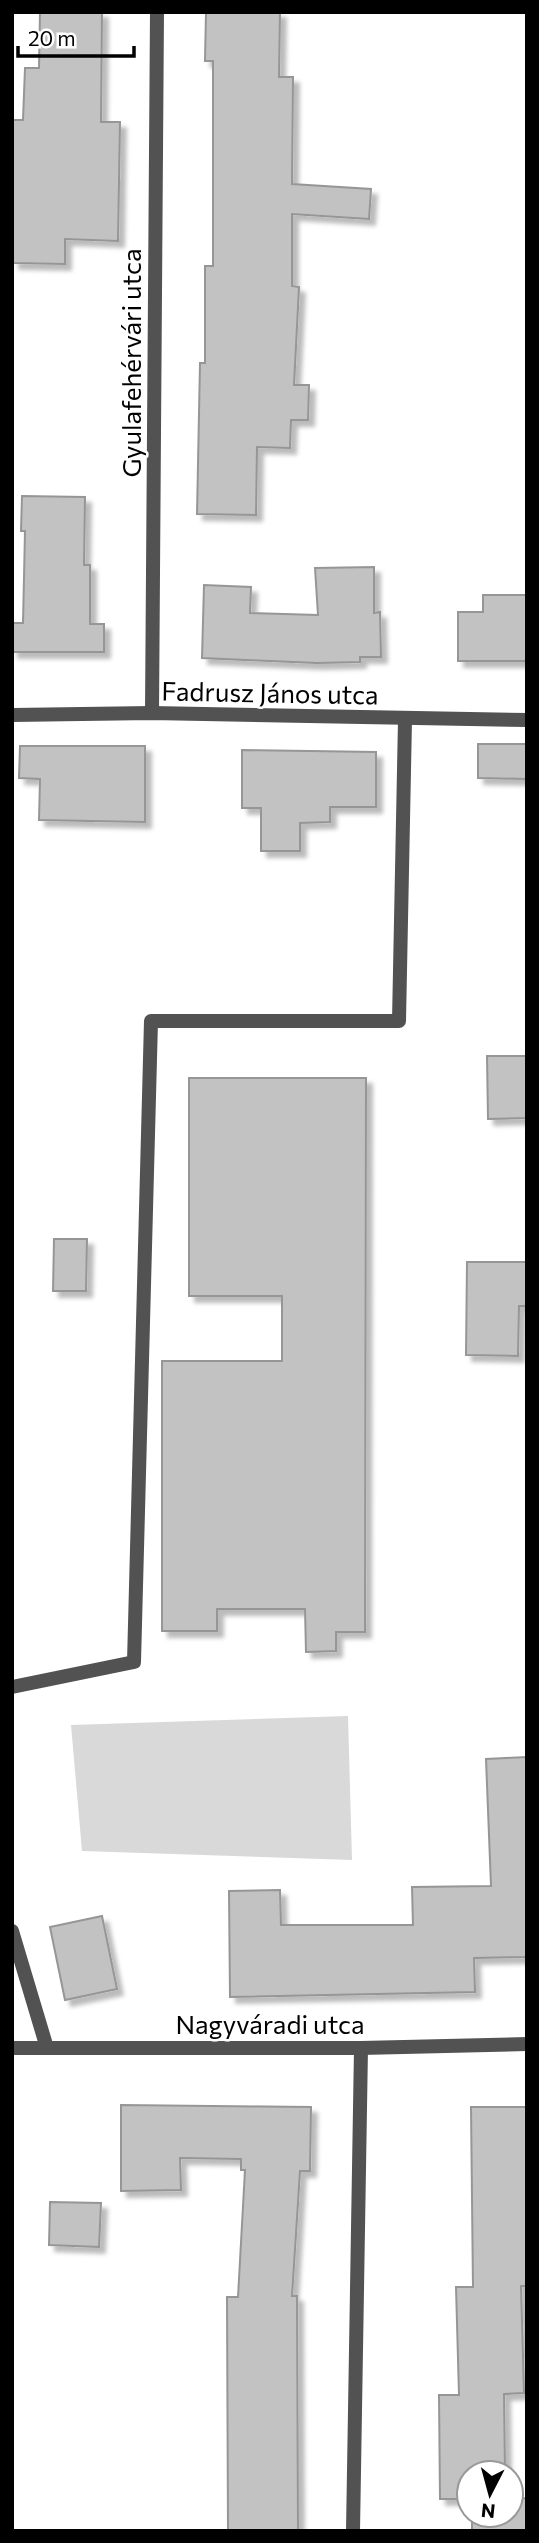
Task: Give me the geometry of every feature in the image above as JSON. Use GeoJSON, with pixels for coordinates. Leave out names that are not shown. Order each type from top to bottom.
{"type":"FeatureCollection","features":[{"type":"Feature","properties":{"kind":"street","name":"Gyulafehérvári utca"},"geometry":{"type":"LineString","coordinates":[[152,713],[156,12]]}},
{"type":"Feature","properties":{"kind":"street","name":"Fadrusz János utca"},"geometry":{"type":"LineString","coordinates":[[12,715],[152,713],[405,720],[527,720]]}},
{"type":"Feature","properties":{"kind":"street"},"geometry":{"type":"LineString","coordinates":[[12,1687],[134,1662],[151,1021],[399,1021],[405,720]]}},
{"type":"Feature","properties":{"kind":"street"},"geometry":{"type":"LineString","coordinates":[[12,1931],[47,2048]]}},
{"type":"Feature","properties":{"kind":"street","name":"Nagyváradi utca"},"geometry":{"type":"LineString","coordinates":[[12,2048],[361,2049],[527,2044]]}},
{"type":"Feature","properties":{"kind":"street"},"geometry":{"type":"LineString","coordinates":[[353,2531],[361,2049]]}},
{"type":"Feature","properties":{"kind":"shaded area"},"geometry":{"type":"Polygon","coordinates":[[[348,1716],[352,1860],[82,1851],[71,1725],[348,1716]]]}},
{"type":"Feature","properties":{"kind":"building"},"geometry":{"type":"Polygon","coordinates":[[[40,12],[102,12],[101,122],[120,122],[118,241],[65,239],[65,264],[13,263],[12,120],[23,120],[25,68],[39,68],[40,12]]]}},
{"type":"Feature","properties":{"kind":"building"},"geometry":{"type":"Polygon","coordinates":[[[206,12],[280,12],[279,77],[293,77],[292,184],[371,189],[369,219],[292,214],[292,286],[299,287],[294,385],[309,385],[308,420],[291,420],[290,448],[257,447],[256,515],[197,514],[200,363],[205,363],[205,266],[213,266],[213,61],[205,61],[206,12]]]}},
{"type":"Feature","properties":{"kind":"building"},"geometry":{"type":"Polygon","coordinates":[[[22,496],[85,497],[84,565],[90,565],[90,624],[104,624],[104,652],[12,652],[12,623],[23,623],[25,531],[21,531],[22,496]]]}},
{"type":"Feature","properties":{"kind":"building"},"geometry":{"type":"Polygon","coordinates":[[[374,567],[374,613],[380,612],[381,657],[360,657],[360,662],[317,663],[202,658],[204,585],[251,587],[250,613],[318,615],[315,568],[374,567]]]}},
{"type":"Feature","properties":{"kind":"building"},"geometry":{"type":"Polygon","coordinates":[[[483,595],[527,595],[527,661],[458,661],[458,612],[483,612],[483,595]]]}},
{"type":"Feature","properties":{"kind":"building"},"geometry":{"type":"Polygon","coordinates":[[[478,744],[527,744],[527,779],[478,778],[478,744]]]}},
{"type":"Feature","properties":{"kind":"building"},"geometry":{"type":"Polygon","coordinates":[[[20,746],[145,746],[145,822],[39,820],[40,779],[19,778],[20,746]]]}},
{"type":"Feature","properties":{"kind":"building"},"geometry":{"type":"Polygon","coordinates":[[[242,750],[376,752],[376,807],[330,807],[330,822],[300,823],[300,851],[261,851],[261,808],[242,808],[242,750]]]}},
{"type":"Feature","properties":{"kind":"building"},"geometry":{"type":"Polygon","coordinates":[[[487,1056],[527,1056],[527,1118],[488,1119],[487,1056]]]}},
{"type":"Feature","properties":{"kind":"building"},"geometry":{"type":"Polygon","coordinates":[[[189,1078],[366,1078],[365,1632],[336,1632],[336,1651],[306,1652],[305,1609],[217,1609],[217,1631],[162,1631],[162,1361],[282,1361],[282,1296],[189,1296],[189,1078]]]}},
{"type":"Feature","properties":{"kind":"building"},"geometry":{"type":"Polygon","coordinates":[[[54,1239],[87,1239],[86,1291],[53,1291],[54,1239]]]}},
{"type":"Feature","properties":{"kind":"building"},"geometry":{"type":"Polygon","coordinates":[[[467,1262],[527,1262],[527,1306],[519,1306],[518,1356],[466,1355],[467,1262]]]}},
{"type":"Feature","properties":{"kind":"building"},"geometry":{"type":"Polygon","coordinates":[[[527,1757],[527,1957],[474,1958],[475,1992],[230,1997],[229,1891],[280,1890],[281,1925],[413,1925],[412,1887],[491,1886],[486,1759],[527,1757]]]}},
{"type":"Feature","properties":{"kind":"building"},"geometry":{"type":"Polygon","coordinates":[[[102,1916],[117,1989],[65,2000],[50,1927],[102,1916]]]}},
{"type":"Feature","properties":{"kind":"building"},"geometry":{"type":"Polygon","coordinates":[[[121,2105],[311,2107],[310,2171],[300,2171],[292,2296],[297,2296],[298,2531],[228,2531],[227,2297],[238,2297],[245,2170],[241,2170],[241,2159],[180,2158],[181,2190],[121,2191],[121,2105]]]}},
{"type":"Feature","properties":{"kind":"building"},"geometry":{"type":"Polygon","coordinates":[[[471,2107],[527,2107],[527,2286],[521,2286],[524,2393],[504,2394],[505,2459],[455,2459],[455,2499],[440,2499],[439,2395],[459,2395],[456,2287],[473,2287],[471,2107]]]}},
{"type":"Feature","properties":{"kind":"building"},"geometry":{"type":"Polygon","coordinates":[[[50,2202],[101,2203],[99,2247],[49,2245],[50,2202]]]}},
{"type":"Feature","properties":{"kind":"building"},"geometry":{"type":"Polygon","coordinates":[[[525,2498],[527,2531],[472,2531],[525,2529],[525,2498]]]}}]}
